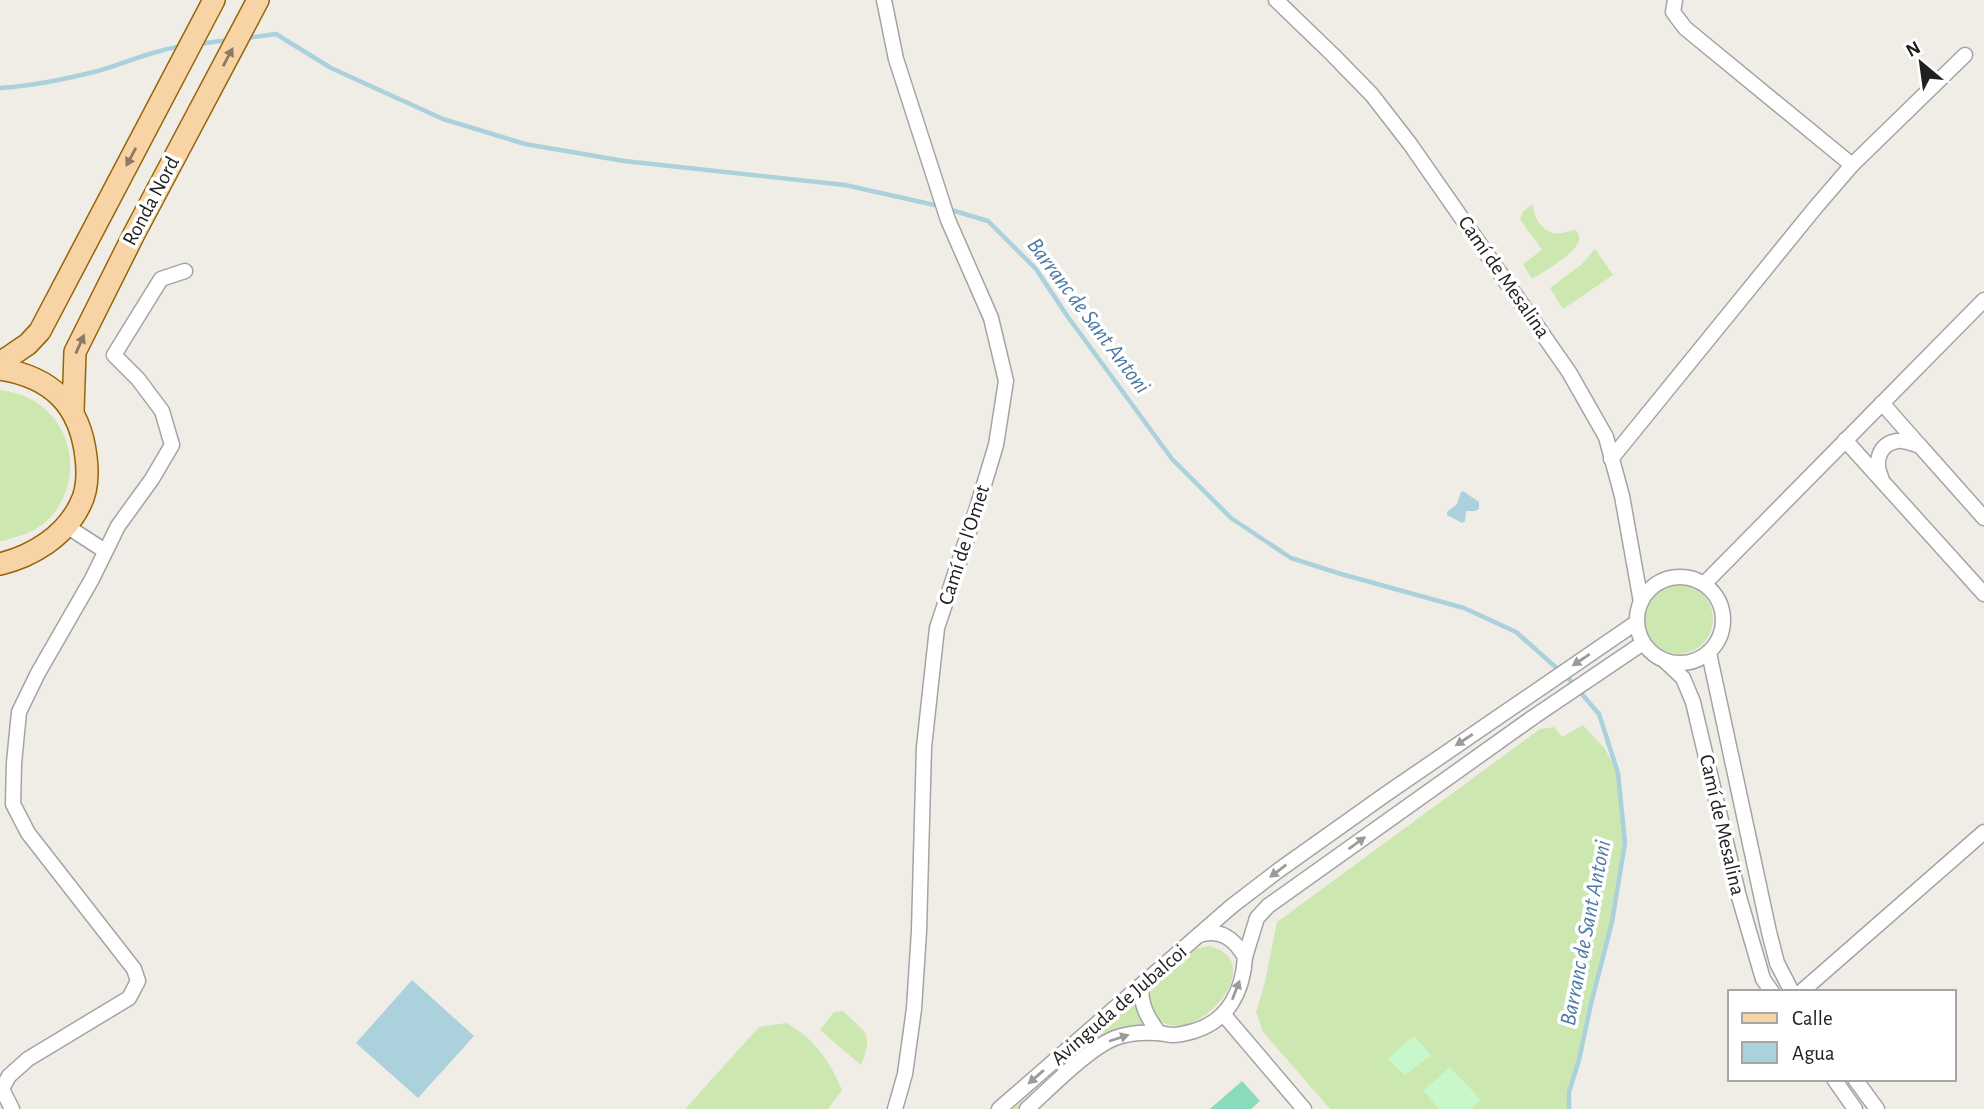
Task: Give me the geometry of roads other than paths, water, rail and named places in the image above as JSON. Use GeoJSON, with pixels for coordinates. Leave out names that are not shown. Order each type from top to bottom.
{"type":"FeatureCollection","features":[{"type":"Feature","properties":{"kind":"main road","name":"Ronda Nord"},"geometry":{"type":"LineString","coordinates":[[0,363],[28,344],[40,331],[214,0]]}},
{"type":"Feature","properties":{"kind":"main road","name":"Ronda Nord"},"geometry":{"type":"LineString","coordinates":[[73,411],[75,352],[258,0]]}},
{"type":"Feature","properties":{"kind":"main road"},"geometry":{"type":"LineString","coordinates":[[0,369],[23,373],[42,383],[73,411],[84,440],[88,471],[80,505],[58,534],[39,549],[0,564]]}},
{"type":"Feature","properties":{"kind":"street","name":"Camí de l'Omet"},"geometry":{"type":"LineString","coordinates":[[884,0],[895,59],[948,220],[991,318],[1006,381],[996,445],[937,628],[924,747],[914,1009],[905,1074],[895,1109]]}},
{"type":"Feature","properties":{"kind":"street","name":"Camí de Mesalina"},"geometry":{"type":"LineString","coordinates":[[1276,0],[1372,95],[1410,144],[1570,372],[1606,437],[1622,496],[1640,602]]}},
{"type":"Feature","properties":{"kind":"street"},"geometry":{"type":"LineString","coordinates":[[1675,0],[1673,12],[1685,27],[1852,165]]}},
{"type":"Feature","properties":{"kind":"street"},"geometry":{"type":"LineString","coordinates":[[1612,459],[1852,165],[1965,55]]}},
{"type":"Feature","properties":{"kind":"street"},"geometry":{"type":"LineString","coordinates":[[12,1109],[2,1090],[9,1076],[28,1059],[129,998],[138,981],[134,969],[28,833],[13,804],[19,712],[38,673],[87,589],[118,526],[152,479],[172,445],[162,411],[138,379],[114,355],[161,279],[185,271]]}},
{"type":"Feature","properties":{"kind":"street"},"geometry":{"type":"LineString","coordinates":[[1704,584],[1984,300]]}},
{"type":"Feature","properties":{"kind":"street"},"geometry":{"type":"LineString","coordinates":[[1882,404],[1984,519]]}},
{"type":"Feature","properties":{"kind":"street"},"geometry":{"type":"LineString","coordinates":[[1845,440],[1984,594]]}},
{"type":"Feature","properties":{"kind":"street"},"geometry":{"type":"LineString","coordinates":[[1881,478],[1876,468],[1878,456],[1886,446],[1896,441],[1920,446]]}},
{"type":"Feature","properties":{"kind":"street"},"geometry":{"type":"LineString","coordinates":[[65,525],[105,551]]}},
{"type":"Feature","properties":{"kind":"street"},"geometry":{"type":"LineString","coordinates":[[1685,577],[1704,584],[1718,598],[1723,612],[1723,627],[1718,642],[1709,653],[1696,661],[1681,664],[1666,662],[1653,654],[1643,643],[1637,629],[1640,602],[1659,582],[1671,578],[1685,577]]}},
{"type":"Feature","properties":{"kind":"street"},"geometry":{"type":"LineString","coordinates":[[1198,936],[1279,870],[1385,793],[1637,622]]}},
{"type":"Feature","properties":{"kind":"street"},"geometry":{"type":"LineString","coordinates":[[1304,1109],[1224,1015],[1234,998],[1242,975],[1257,918],[1268,906],[1532,718],[1643,643]]}},
{"type":"Feature","properties":{"kind":"street"},"geometry":{"type":"LineString","coordinates":[[1709,653],[1769,932],[1777,962],[1791,990]]}},
{"type":"Feature","properties":{"kind":"street","name":"Camí de Mesalina"},"geometry":{"type":"LineString","coordinates":[[1666,662],[1684,678],[1693,702],[1739,897],[1763,979],[1771,990]]}},
{"type":"Feature","properties":{"kind":"street"},"geometry":{"type":"LineString","coordinates":[[1803,990],[1984,832]]}},
{"type":"Feature","properties":{"kind":"street","name":"Avinguda de Jubalcoi"},"geometry":{"type":"LineString","coordinates":[[999,1109],[1198,936],[1209,932],[1220,933],[1235,942],[1245,957]]}},
{"type":"Feature","properties":{"kind":"street"},"geometry":{"type":"LineString","coordinates":[[1140,986],[1141,1002],[1147,1017],[1159,1033]]}},
{"type":"Feature","properties":{"kind":"street","name":"Avinguda de Jubalcoi"},"geometry":{"type":"LineString","coordinates":[[1027,1109],[1100,1045],[1138,1032],[1183,1034],[1204,1028],[1224,1015]]}},
{"type":"Feature","properties":{"kind":"street"},"geometry":{"type":"LineString","coordinates":[[1835,1081],[1855,1109]]}},
{"type":"Feature","properties":{"kind":"street"},"geometry":{"type":"LineString","coordinates":[[1856,1081],[1877,1109]]}},
{"type":"Feature","properties":{"kind":"water"},"geometry":{"type":"Polygon","coordinates":[[[1463,491],[1479,502],[1479,509],[1466,511],[1465,521],[1462,523],[1447,515],[1447,512],[1457,504],[1463,491]]]}},
{"type":"Feature","properties":{"kind":"water"},"geometry":{"type":"Polygon","coordinates":[[[412,980],[474,1036],[418,1098],[356,1043],[412,980]]]}},
{"type":"Feature","properties":{"kind":"waterway","name":"Barranc de Sant Antoni"},"geometry":{"type":"LineString","coordinates":[[247,38],[276,34],[331,68],[443,119],[525,144],[624,161],[845,185],[939,206]]}},
{"type":"Feature","properties":{"kind":"waterway","name":"Barranc de Sant Antoni"},"geometry":{"type":"LineString","coordinates":[[198,44],[228,40]]}},
{"type":"Feature","properties":{"kind":"waterway","name":"Barranc de Sant Antoni"},"geometry":{"type":"LineString","coordinates":[[0,88],[74,77],[161,50],[183,46]]}},
{"type":"Feature","properties":{"kind":"waterway","name":"Barranc de Sant Antoni"},"geometry":{"type":"LineString","coordinates":[[948,209],[988,221],[1036,269],[1172,459],[1231,518],[1291,558],[1464,608],[1516,632],[1569,679],[1599,714],[1618,773],[1625,843],[1612,922],[1569,1092],[1569,1109]]}}]}
